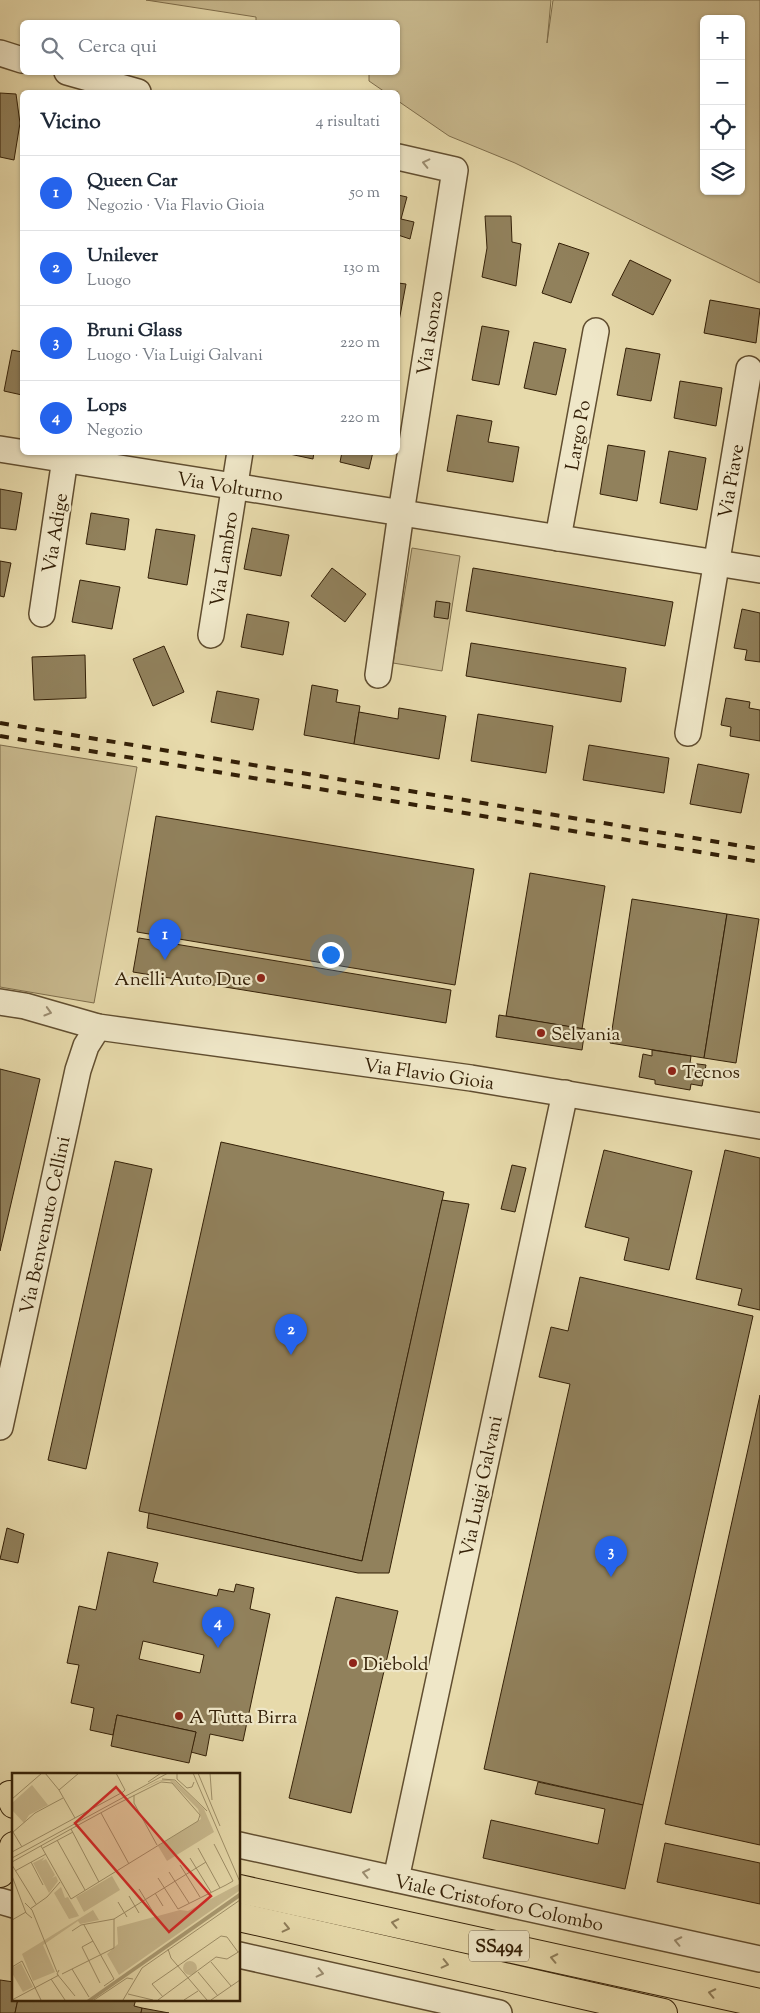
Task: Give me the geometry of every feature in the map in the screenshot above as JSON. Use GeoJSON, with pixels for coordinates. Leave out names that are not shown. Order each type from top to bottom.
{"type":"FeatureCollection","features":[{"type":"Feature","properties":{"kind":"main road","name":"SS494"},"geometry":{"type":"LineString","coordinates":[[240,1889],[760,2004]]}},
{"type":"Feature","properties":{"kind":"main road","name":"SS494"},"geometry":{"type":"LineString","coordinates":[[240,1917],[663,2013]]}},
{"type":"Feature","properties":{"kind":"street"},"geometry":{"type":"LineString","coordinates":[[0,53],[20,59]]}},
{"type":"Feature","properties":{"kind":"street"},"geometry":{"type":"LineString","coordinates":[[76,75],[123,90]]}},
{"type":"Feature","properties":{"kind":"street","name":"Via Isonzo"},"geometry":{"type":"LineString","coordinates":[[378,675],[401,513],[455,170],[400,157]]}},
{"type":"Feature","properties":{"kind":"street","name":"Largo Po"},"geometry":{"type":"LineString","coordinates":[[558,538],[596,331]]}},
{"type":"Feature","properties":{"kind":"street","name":"Via Piave"},"geometry":{"type":"LineString","coordinates":[[688,733],[749,369]]}},
{"type":"Feature","properties":{"kind":"street","name":"Via Volturno"},"geometry":{"type":"LineString","coordinates":[[0,449],[20,451]]}},
{"type":"Feature","properties":{"kind":"street","name":"Via Lambro"},"geometry":{"type":"LineString","coordinates":[[211,635],[239,455]]}},
{"type":"Feature","properties":{"kind":"street","name":"Via Volturno"},"geometry":{"type":"LineString","coordinates":[[66,456],[401,513]]}},
{"type":"Feature","properties":{"kind":"street","name":"Via Adige"},"geometry":{"type":"LineString","coordinates":[[42,614],[66,456]]}},
{"type":"Feature","properties":{"kind":"street"},"geometry":{"type":"LineString","coordinates":[[401,513],[760,570]]}},
{"type":"Feature","properties":{"kind":"street","name":"Via Flavio Gioia"},"geometry":{"type":"LineString","coordinates":[[0,1002],[26,1006],[98,1026],[565,1093],[760,1126]]}},
{"type":"Feature","properties":{"kind":"street","name":"Via Benvenuto Cellini"},"geometry":{"type":"LineString","coordinates":[[0,1426],[78,1070],[86,1046],[98,1026]]}},
{"type":"Feature","properties":{"kind":"street","name":"Via Luigi Galvani"},"geometry":{"type":"LineString","coordinates":[[396,1879],[565,1093]]}},
{"type":"Feature","properties":{"kind":"street","name":"Viale Cristoforo Colombo"},"geometry":{"type":"LineString","coordinates":[[240,1845],[760,1959]]}},
{"type":"Feature","properties":{"kind":"street"},"geometry":{"type":"LineString","coordinates":[[240,1955],[499,2013]]}},
{"type":"Feature","properties":{"kind":"shaded area"},"geometry":{"type":"Polygon","coordinates":[[[146,0],[551,0],[547,43],[553,0],[760,0],[760,283],[515,163],[449,136],[400,102],[400,90],[382,90],[369,81],[369,75],[400,75],[400,20],[256,20],[256,17],[146,0]]]}},
{"type":"Feature","properties":{"kind":"shaded area"},"geometry":{"type":"Polygon","coordinates":[[[412,548],[460,556],[442,671],[393,663],[412,548]]]}},
{"type":"Feature","properties":{"kind":"shaded area"},"geometry":{"type":"Polygon","coordinates":[[[0,745],[137,767],[94,1003],[0,987],[0,745]]]}},
{"type":"Feature","properties":{"kind":"building"},"geometry":{"type":"Polygon","coordinates":[[[0,93],[16,94],[20,123],[14,160],[0,157],[0,93]]]}},
{"type":"Feature","properties":{"kind":"building"},"geometry":{"type":"Polygon","coordinates":[[[400,195],[407,197],[401,219],[414,222],[410,239],[400,236],[400,195]]]}},
{"type":"Feature","properties":{"kind":"building"},"geometry":{"type":"Polygon","coordinates":[[[485,216],[511,216],[512,242],[521,244],[516,286],[482,277],[487,248],[485,216]]]}},
{"type":"Feature","properties":{"kind":"building"},"geometry":{"type":"Polygon","coordinates":[[[559,243],[589,253],[571,303],[542,293],[559,243]]]}},
{"type":"Feature","properties":{"kind":"building"},"geometry":{"type":"Polygon","coordinates":[[[630,260],[671,280],[653,315],[612,295],[630,260]]]}},
{"type":"Feature","properties":{"kind":"building"},"geometry":{"type":"Polygon","coordinates":[[[400,283],[406,284],[400,316],[400,283]]]}},
{"type":"Feature","properties":{"kind":"building"},"geometry":{"type":"Polygon","coordinates":[[[710,300],[760,309],[756,343],[704,333],[710,300]]]}},
{"type":"Feature","properties":{"kind":"building"},"geometry":{"type":"Polygon","coordinates":[[[482,326],[509,331],[499,385],[472,380],[482,326]]]}},
{"type":"Feature","properties":{"kind":"building"},"geometry":{"type":"Polygon","coordinates":[[[534,342],[566,349],[556,395],[524,388],[534,342]]]}},
{"type":"Feature","properties":{"kind":"building"},"geometry":{"type":"Polygon","coordinates":[[[626,348],[660,354],[651,401],[617,395],[626,348]]]}},
{"type":"Feature","properties":{"kind":"building"},"geometry":{"type":"Polygon","coordinates":[[[12,350],[20,352],[20,395],[4,391],[12,350]]]}},
{"type":"Feature","properties":{"kind":"building"},"geometry":{"type":"Polygon","coordinates":[[[680,381],[722,388],[716,426],[674,418],[680,381]]]}},
{"type":"Feature","properties":{"kind":"building"},"geometry":{"type":"Polygon","coordinates":[[[457,415],[492,421],[488,442],[519,447],[513,482],[447,471],[457,415]]]}},
{"type":"Feature","properties":{"kind":"building"},"geometry":{"type":"Polygon","coordinates":[[[608,445],[645,451],[637,501],[600,494],[608,445]]]}},
{"type":"Feature","properties":{"kind":"building"},"geometry":{"type":"Polygon","coordinates":[[[669,451],[706,458],[697,510],[660,503],[669,451]]]}},
{"type":"Feature","properties":{"kind":"building"},"geometry":{"type":"Polygon","coordinates":[[[294,455],[314,455],[313,459],[294,455]]]}},
{"type":"Feature","properties":{"kind":"building"},"geometry":{"type":"Polygon","coordinates":[[[341,455],[372,455],[369,469],[340,462],[341,455]]]}},
{"type":"Feature","properties":{"kind":"building"},"geometry":{"type":"Polygon","coordinates":[[[0,489],[22,493],[16,530],[0,528],[0,489]]]}},
{"type":"Feature","properties":{"kind":"building"},"geometry":{"type":"Polygon","coordinates":[[[91,513],[129,519],[125,550],[86,544],[91,513]]]}},
{"type":"Feature","properties":{"kind":"building"},"geometry":{"type":"Polygon","coordinates":[[[252,528],[289,535],[281,576],[244,569],[252,528]]]}},
{"type":"Feature","properties":{"kind":"building"},"geometry":{"type":"Polygon","coordinates":[[[156,529],[195,535],[187,585],[148,578],[156,529]]]}},
{"type":"Feature","properties":{"kind":"building"},"geometry":{"type":"Polygon","coordinates":[[[0,561],[11,563],[4,597],[0,596],[0,561]]]}},
{"type":"Feature","properties":{"kind":"building"},"geometry":{"type":"Polygon","coordinates":[[[332,568],[366,594],[345,622],[311,596],[332,568]]]}},
{"type":"Feature","properties":{"kind":"building"},"geometry":{"type":"Polygon","coordinates":[[[473,568],[673,602],[665,646],[466,611],[473,568]]]}},
{"type":"Feature","properties":{"kind":"building"},"geometry":{"type":"Polygon","coordinates":[[[80,580],[120,587],[112,629],[72,622],[80,580]]]}},
{"type":"Feature","properties":{"kind":"building"},"geometry":{"type":"Polygon","coordinates":[[[436,601],[450,603],[448,619],[434,617],[436,601]]]}},
{"type":"Feature","properties":{"kind":"building"},"geometry":{"type":"Polygon","coordinates":[[[742,609],[760,613],[760,662],[745,660],[747,650],[734,648],[742,609]]]}},
{"type":"Feature","properties":{"kind":"building"},"geometry":{"type":"Polygon","coordinates":[[[247,614],[289,622],[283,655],[241,647],[247,614]]]}},
{"type":"Feature","properties":{"kind":"building"},"geometry":{"type":"Polygon","coordinates":[[[471,643],[626,668],[621,702],[466,676],[471,643]]]}},
{"type":"Feature","properties":{"kind":"building"},"geometry":{"type":"Polygon","coordinates":[[[164,646],[184,692],[153,706],[133,659],[164,646]]]}},
{"type":"Feature","properties":{"kind":"building"},"geometry":{"type":"Polygon","coordinates":[[[85,655],[86,698],[34,700],[32,657],[85,655]]]}},
{"type":"Feature","properties":{"kind":"building"},"geometry":{"type":"Polygon","coordinates":[[[312,685],[338,690],[336,702],[360,706],[354,744],[304,735],[312,685]]]}},
{"type":"Feature","properties":{"kind":"building"},"geometry":{"type":"Polygon","coordinates":[[[217,691],[259,699],[253,730],[211,722],[217,691]]]}},
{"type":"Feature","properties":{"kind":"building"},"geometry":{"type":"Polygon","coordinates":[[[726,698],[750,702],[749,708],[760,710],[760,741],[730,736],[731,727],[721,725],[726,698]]]}},
{"type":"Feature","properties":{"kind":"building"},"geometry":{"type":"Polygon","coordinates":[[[399,708],[446,716],[439,759],[354,744],[359,712],[398,719],[399,708]]]}},
{"type":"Feature","properties":{"kind":"building"},"geometry":{"type":"Polygon","coordinates":[[[478,714],[553,726],[546,773],[471,761],[478,714]]]}},
{"type":"Feature","properties":{"kind":"building"},"geometry":{"type":"Polygon","coordinates":[[[589,745],[669,758],[664,793],[583,780],[589,745]]]}},
{"type":"Feature","properties":{"kind":"building"},"geometry":{"type":"Polygon","coordinates":[[[698,764],[749,774],[741,813],[690,804],[698,764]]]}},
{"type":"Feature","properties":{"kind":"building"},"geometry":{"type":"Polygon","coordinates":[[[156,816],[474,869],[455,985],[137,932],[156,816]]]}},
{"type":"Feature","properties":{"kind":"building"},"geometry":{"type":"Polygon","coordinates":[[[530,873],[605,886],[582,1029],[506,1016],[530,873]]]}},
{"type":"Feature","properties":{"kind":"building"},"geometry":{"type":"Polygon","coordinates":[[[632,899],[727,914],[704,1058],[610,1043],[632,899]]]}},
{"type":"Feature","properties":{"kind":"building"},"geometry":{"type":"Polygon","coordinates":[[[727,914],[759,919],[736,1063],[704,1058],[727,914]]]}},
{"type":"Feature","properties":{"kind":"building"},"geometry":{"type":"Polygon","coordinates":[[[139,938],[451,990],[446,1023],[133,972],[139,938]]]}},
{"type":"Feature","properties":{"kind":"building","name":"Selvania"},"geometry":{"type":"Polygon","coordinates":[[[499,1015],[585,1029],[582,1050],[496,1037],[499,1015]]]}},
{"type":"Feature","properties":{"kind":"building","name":"Tecnos"},"geometry":{"type":"Polygon","coordinates":[[[652,1050],[691,1056],[690,1063],[706,1065],[702,1086],[691,1084],[690,1090],[655,1084],[655,1080],[639,1077],[643,1054],[652,1056],[652,1050]]]}},
{"type":"Feature","properties":{"kind":"building"},"geometry":{"type":"Polygon","coordinates":[[[0,1069],[40,1079],[0,1251],[0,1069]]]}},
{"type":"Feature","properties":{"kind":"building"},"geometry":{"type":"Polygon","coordinates":[[[221,1142],[444,1192],[362,1561],[139,1511],[221,1142]]]}},
{"type":"Feature","properties":{"kind":"building"},"geometry":{"type":"Polygon","coordinates":[[[604,1150],[692,1171],[669,1270],[624,1260],[629,1238],[585,1227],[604,1150]]]}},
{"type":"Feature","properties":{"kind":"building"},"geometry":{"type":"Polygon","coordinates":[[[725,1150],[760,1158],[760,1310],[738,1305],[742,1289],[696,1279],[725,1150]]]}},
{"type":"Feature","properties":{"kind":"building"},"geometry":{"type":"Polygon","coordinates":[[[115,1161],[152,1169],[86,1469],[48,1460],[115,1161]]]}},
{"type":"Feature","properties":{"kind":"building"},"geometry":{"type":"Polygon","coordinates":[[[512,1165],[526,1168],[515,1212],[501,1209],[512,1165]]]}},
{"type":"Feature","properties":{"kind":"building"},"geometry":{"type":"Polygon","coordinates":[[[442,1200],[469,1204],[389,1573],[358,1573],[147,1528],[149,1513],[362,1561],[442,1200]]]}},
{"type":"Feature","properties":{"kind":"building"},"geometry":{"type":"Polygon","coordinates":[[[580,1277],[753,1316],[643,1805],[484,1769],[570,1384],[539,1377],[551,1327],[568,1331],[580,1277]]]}},
{"type":"Feature","properties":{"kind":"building"},"geometry":{"type":"Polygon","coordinates":[[[760,1395],[760,1845],[665,1824],[760,1395]]]}},
{"type":"Feature","properties":{"kind":"building"},"geometry":{"type":"Polygon","coordinates":[[[7,1528],[24,1534],[18,1563],[0,1559],[7,1528]]]}},
{"type":"Feature","properties":{"kind":"building"},"geometry":{"type":"Polygon","coordinates":[[[108,1552],[158,1563],[153,1582],[217,1596],[219,1589],[234,1592],[236,1584],[254,1588],[250,1609],[270,1614],[243,1741],[210,1734],[206,1756],[191,1752],[196,1732],[117,1715],[113,1735],[90,1730],[94,1708],[71,1703],[79,1665],[67,1663],[79,1606],[96,1610],[108,1552]],[[143,1641],[139,1659],[200,1673],[204,1655],[143,1641]]]}},
{"type":"Feature","properties":{"kind":"building","name":"Diebold"},"geometry":{"type":"Polygon","coordinates":[[[336,1597],[398,1611],[351,1813],[289,1798],[336,1597]]]}},
{"type":"Feature","properties":{"kind":"building"},"geometry":{"type":"Polygon","coordinates":[[[117,1715],[196,1732],[189,1763],[111,1746],[117,1715]]]}},
{"type":"Feature","properties":{"kind":"building"},"geometry":{"type":"Polygon","coordinates":[[[538,1782],[643,1805],[625,1889],[483,1858],[491,1820],[598,1844],[605,1809],[535,1794],[538,1782]]]}},
{"type":"Feature","properties":{"kind":"building"},"geometry":{"type":"Polygon","coordinates":[[[665,1843],[760,1863],[760,1904],[657,1882],[665,1843]]]}},
{"type":"Feature","properties":{"kind":"building"},"geometry":{"type":"Polygon","coordinates":[[[0,1980],[12,1982],[12,2000],[18,2000],[15,2013],[0,2013],[0,1980]]]}},
{"type":"Feature","properties":{"kind":"building"},"geometry":{"type":"Polygon","coordinates":[[[18,2000],[136,2000],[134,2006],[142,2008],[141,2013],[15,2013],[18,2000]]]}},
{"type":"Feature","properties":{"kind":"building"},"geometry":{"type":"Polygon","coordinates":[[[142,2008],[169,2013],[141,2013],[142,2008]]]}},
{"type":"Feature","properties":{"kind":"railway"},"geometry":{"type":"LineString","coordinates":[[0,723],[760,849]]}},
{"type":"Feature","properties":{"kind":"railway"},"geometry":{"type":"LineString","coordinates":[[0,736],[760,862]]}},
{"type":"Feature","properties":{"kind":"place","name":"Queen Car"},"geometry":{"type":"Point","coordinates":[165,960]}},
{"type":"Feature","properties":{"kind":"place","name":"Anelli Auto Due"},"geometry":{"type":"Point","coordinates":[261,978]}},
{"type":"Feature","properties":{"kind":"place","name":"Selvania"},"geometry":{"type":"Point","coordinates":[541,1033]}},
{"type":"Feature","properties":{"kind":"place","name":"Tecnos"},"geometry":{"type":"Point","coordinates":[672,1071]}},
{"type":"Feature","properties":{"kind":"place","name":"Unilever"},"geometry":{"type":"Point","coordinates":[291,1355]}},
{"type":"Feature","properties":{"kind":"place","name":"Bruni Glass"},"geometry":{"type":"Point","coordinates":[611,1577]}},
{"type":"Feature","properties":{"kind":"place","name":"Lops"},"geometry":{"type":"Point","coordinates":[218,1648]}},
{"type":"Feature","properties":{"kind":"place","name":"Diebold"},"geometry":{"type":"Point","coordinates":[353,1663]}},
{"type":"Feature","properties":{"kind":"place","name":"A Tutta Birra"},"geometry":{"type":"Point","coordinates":[179,1716]}}]}
